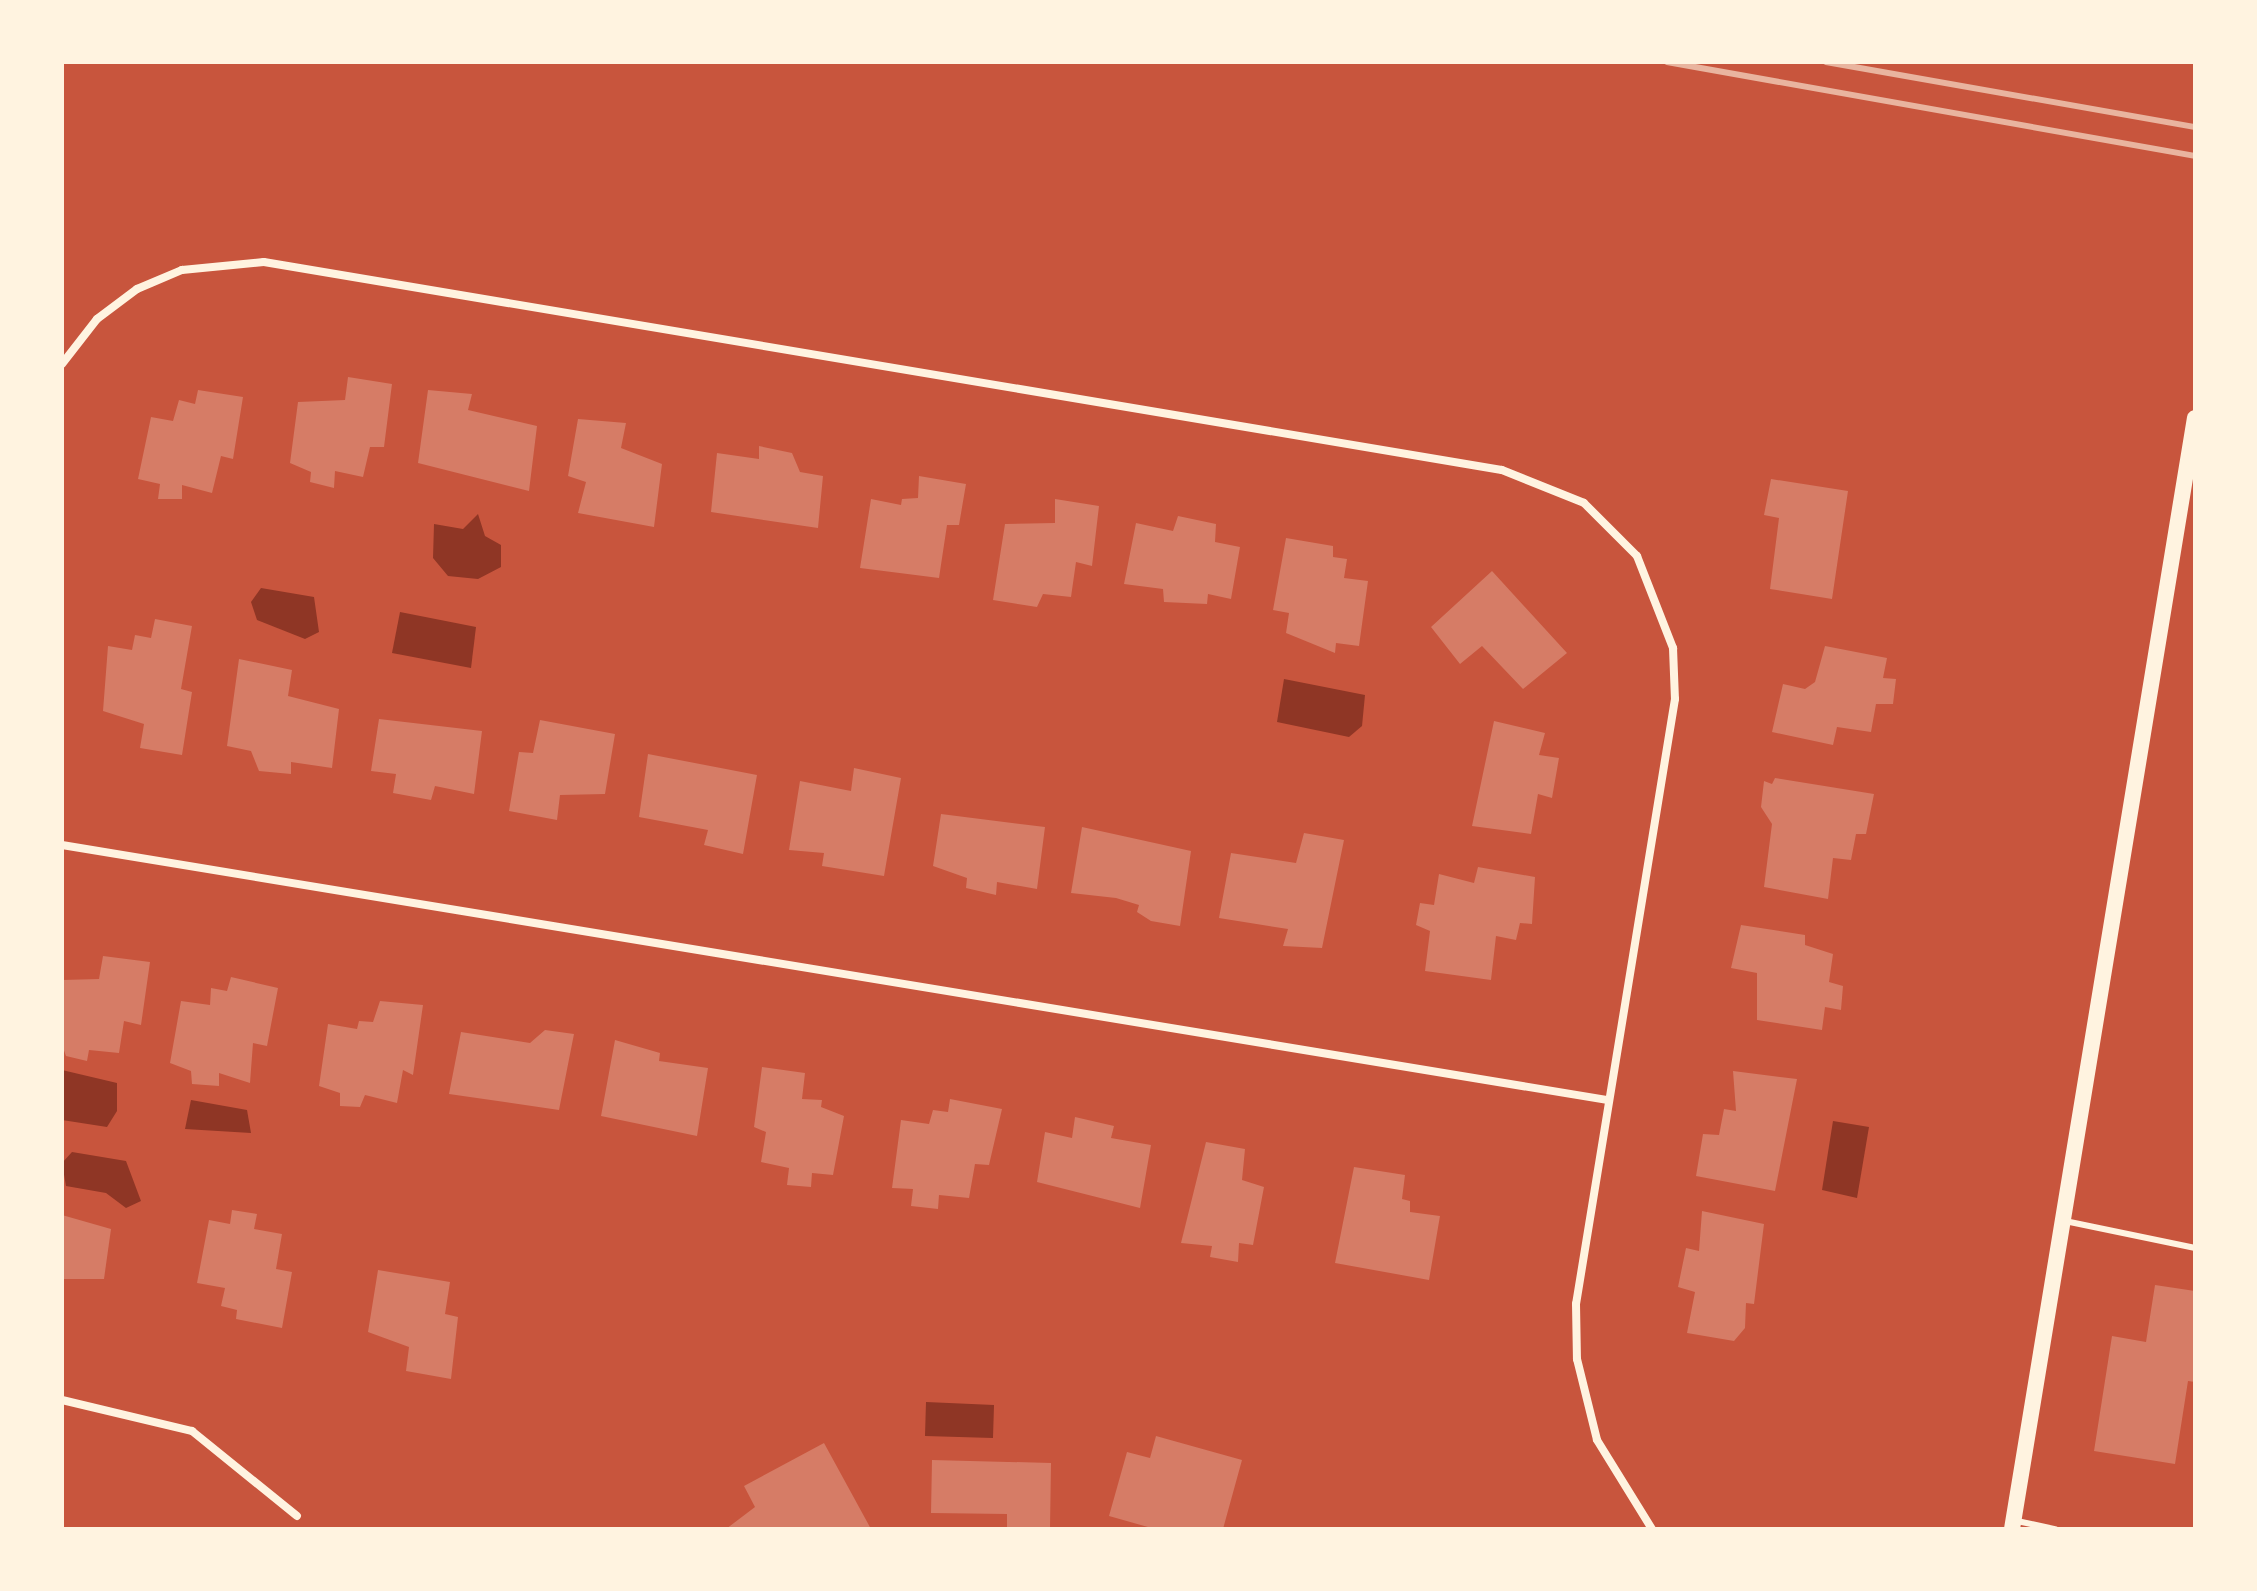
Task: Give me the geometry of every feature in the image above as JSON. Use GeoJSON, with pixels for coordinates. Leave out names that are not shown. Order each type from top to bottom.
{"type":"FeatureCollection","features":[{"type":"Feature","properties":{"kind":"main road"},"geometry":{"type":"LineString","coordinates":[[2012,1525],[2065,1221],[2195,418]]}},
{"type":"Feature","properties":{"kind":"street"},"geometry":{"type":"LineString","coordinates":[[62,364],[97,319],[137,289],[182,270],[264,262],[1502,470],[1584,503],[1637,556],[1661,600],[1674,673],[1576,1304],[1577,1359],[1597,1440],[1652,1529]]}},
{"type":"Feature","properties":{"kind":"street"},"geometry":{"type":"LineString","coordinates":[[62,845],[1608,1100]]}},
{"type":"Feature","properties":{"kind":"street"},"geometry":{"type":"LineString","coordinates":[[62,1400],[192,1431],[297,1516]]}},
{"type":"Feature","properties":{"kind":"lane"},"geometry":{"type":"LineString","coordinates":[[2065,1221],[2195,1248]]}},
{"type":"Feature","properties":{"kind":"lane"},"geometry":{"type":"LineString","coordinates":[[2012,1525],[2056,1529]]}},
{"type":"Feature","properties":{"kind":"shaded area"},"geometry":{"type":"Polygon","coordinates":[[[478,514],[485,536],[501,545],[501,567],[478,579],[448,576],[433,558],[434,524],[463,529],[478,514]]]}},
{"type":"Feature","properties":{"kind":"shaded area"},"geometry":{"type":"Polygon","coordinates":[[[261,588],[314,597],[319,632],[305,639],[257,620],[251,602],[261,588]]]}},
{"type":"Feature","properties":{"kind":"shaded area"},"geometry":{"type":"Polygon","coordinates":[[[400,612],[476,627],[471,668],[392,653],[400,612]]]}},
{"type":"Feature","properties":{"kind":"shaded area"},"geometry":{"type":"Polygon","coordinates":[[[1284,679],[1365,695],[1362,726],[1349,737],[1277,722],[1284,679]]]}},
{"type":"Feature","properties":{"kind":"shaded area"},"geometry":{"type":"Polygon","coordinates":[[[62,1070],[117,1083],[117,1111],[107,1127],[62,1120],[62,1070]]]}},
{"type":"Feature","properties":{"kind":"shaded area"},"geometry":{"type":"Polygon","coordinates":[[[191,1100],[247,1110],[251,1133],[185,1129],[191,1100]]]}},
{"type":"Feature","properties":{"kind":"shaded area"},"geometry":{"type":"Polygon","coordinates":[[[1833,1121],[1869,1127],[1857,1198],[1822,1190],[1833,1121]]]}},
{"type":"Feature","properties":{"kind":"shaded area"},"geometry":{"type":"Polygon","coordinates":[[[72,1152],[126,1161],[141,1201],[126,1208],[106,1193],[66,1186],[62,1163],[72,1152]]]}},
{"type":"Feature","properties":{"kind":"shaded area"},"geometry":{"type":"Polygon","coordinates":[[[926,1402],[994,1405],[993,1438],[925,1436],[926,1402]]]}},
{"type":"Feature","properties":{"kind":"building"},"geometry":{"type":"Polygon","coordinates":[[[348,377],[392,384],[384,447],[370,447],[363,477],[335,471],[334,488],[310,482],[311,472],[290,463],[298,402],[345,400],[348,377]]]}},
{"type":"Feature","properties":{"kind":"building"},"geometry":{"type":"Polygon","coordinates":[[[198,390],[243,397],[233,459],[221,456],[212,493],[182,485],[182,499],[158,499],[160,484],[138,479],[151,417],[173,421],[179,400],[195,404],[198,390]]]}},
{"type":"Feature","properties":{"kind":"building"},"geometry":{"type":"Polygon","coordinates":[[[428,390],[472,394],[468,410],[537,426],[529,491],[418,463],[428,390]]]}},
{"type":"Feature","properties":{"kind":"building"},"geometry":{"type":"Polygon","coordinates":[[[578,419],[626,423],[621,448],[662,464],[654,527],[578,513],[586,482],[568,476],[578,419]]]}},
{"type":"Feature","properties":{"kind":"building"},"geometry":{"type":"Polygon","coordinates":[[[759,446],[792,453],[800,472],[823,476],[818,528],[711,512],[717,453],[759,459],[759,446]]]}},
{"type":"Feature","properties":{"kind":"building"},"geometry":{"type":"Polygon","coordinates":[[[919,476],[966,484],[959,525],[947,525],[939,578],[860,568],[871,499],[901,505],[902,499],[918,498],[919,476]]]}},
{"type":"Feature","properties":{"kind":"building"},"geometry":{"type":"Polygon","coordinates":[[[1771,479],[1848,491],[1832,599],[1770,589],[1779,518],[1764,515],[1771,479]]]}},
{"type":"Feature","properties":{"kind":"building"},"geometry":{"type":"Polygon","coordinates":[[[1055,499],[1099,506],[1092,566],[1076,562],[1071,597],[1043,594],[1037,607],[993,600],[1005,524],[1055,523],[1055,499]]]}},
{"type":"Feature","properties":{"kind":"building"},"geometry":{"type":"Polygon","coordinates":[[[1178,516],[1216,524],[1215,542],[1240,547],[1231,599],[1208,594],[1207,604],[1164,602],[1163,589],[1124,584],[1136,523],[1173,531],[1178,516]]]}},
{"type":"Feature","properties":{"kind":"building"},"geometry":{"type":"Polygon","coordinates":[[[1286,538],[1333,546],[1333,557],[1347,559],[1344,578],[1368,581],[1359,646],[1336,643],[1335,653],[1286,633],[1289,613],[1273,610],[1286,538]]]}},
{"type":"Feature","properties":{"kind":"building"},"geometry":{"type":"Polygon","coordinates":[[[1492,571],[1567,653],[1523,689],[1482,646],[1460,664],[1431,627],[1492,571]]]}},
{"type":"Feature","properties":{"kind":"building"},"geometry":{"type":"Polygon","coordinates":[[[155,619],[192,626],[181,689],[192,692],[182,755],[140,748],[144,724],[103,711],[108,646],[132,650],[135,635],[151,638],[155,619]]]}},
{"type":"Feature","properties":{"kind":"building"},"geometry":{"type":"Polygon","coordinates":[[[1825,646],[1887,658],[1883,678],[1896,679],[1893,704],[1876,704],[1871,732],[1837,727],[1833,745],[1772,732],[1783,684],[1805,689],[1815,682],[1825,646]]]}},
{"type":"Feature","properties":{"kind":"building"},"geometry":{"type":"Polygon","coordinates":[[[239,659],[292,670],[288,696],[339,709],[332,768],[291,762],[291,774],[259,771],[251,751],[227,746],[239,659]]]}},
{"type":"Feature","properties":{"kind":"building"},"geometry":{"type":"Polygon","coordinates":[[[379,719],[482,731],[474,794],[435,786],[431,800],[393,793],[396,774],[371,771],[379,719]]]}},
{"type":"Feature","properties":{"kind":"building"},"geometry":{"type":"Polygon","coordinates":[[[540,720],[615,734],[605,794],[560,795],[557,820],[509,811],[519,752],[533,753],[540,720]]]}},
{"type":"Feature","properties":{"kind":"building"},"geometry":{"type":"Polygon","coordinates":[[[1494,721],[1545,733],[1539,755],[1559,758],[1552,798],[1538,794],[1531,834],[1472,826],[1494,721]]]}},
{"type":"Feature","properties":{"kind":"building"},"geometry":{"type":"Polygon","coordinates":[[[648,754],[757,775],[743,854],[704,845],[708,830],[639,817],[648,754]]]}},
{"type":"Feature","properties":{"kind":"building"},"geometry":{"type":"Polygon","coordinates":[[[854,768],[901,778],[884,876],[822,866],[824,853],[789,850],[800,781],[851,791],[854,768]]]}},
{"type":"Feature","properties":{"kind":"building"},"geometry":{"type":"Polygon","coordinates":[[[1775,778],[1874,794],[1866,834],[1856,834],[1851,860],[1833,858],[1828,899],[1764,887],[1772,824],[1761,807],[1764,781],[1772,784],[1775,778]]]}},
{"type":"Feature","properties":{"kind":"building"},"geometry":{"type":"Polygon","coordinates":[[[941,814],[1045,827],[1037,889],[997,882],[996,895],[966,888],[967,878],[933,866],[941,814]]]}},
{"type":"Feature","properties":{"kind":"building"},"geometry":{"type":"Polygon","coordinates":[[[1082,827],[1191,851],[1180,926],[1151,921],[1137,912],[1139,905],[1116,898],[1071,893],[1082,827]]]}},
{"type":"Feature","properties":{"kind":"building"},"geometry":{"type":"Polygon","coordinates":[[[1304,833],[1344,840],[1322,948],[1283,946],[1288,929],[1219,918],[1231,853],[1296,863],[1304,833]]]}},
{"type":"Feature","properties":{"kind":"building"},"geometry":{"type":"Polygon","coordinates":[[[1478,867],[1535,877],[1532,924],[1520,923],[1516,940],[1496,936],[1491,980],[1425,971],[1430,931],[1416,925],[1420,903],[1434,905],[1439,874],[1474,883],[1478,867]]]}},
{"type":"Feature","properties":{"kind":"building"},"geometry":{"type":"Polygon","coordinates":[[[1741,925],[1805,935],[1805,945],[1833,954],[1829,982],[1843,986],[1841,1010],[1825,1007],[1822,1030],[1757,1020],[1757,973],[1731,968],[1741,925]]]}},
{"type":"Feature","properties":{"kind":"building"},"geometry":{"type":"Polygon","coordinates":[[[103,956],[150,962],[141,1025],[124,1021],[119,1053],[89,1050],[87,1061],[66,1056],[62,1045],[62,980],[99,979],[103,956]]]}},
{"type":"Feature","properties":{"kind":"building"},"geometry":{"type":"Polygon","coordinates":[[[231,977],[278,988],[267,1046],[253,1043],[250,1083],[219,1073],[219,1086],[192,1084],[191,1071],[170,1063],[181,1001],[210,1005],[211,988],[227,991],[231,977]]]}},
{"type":"Feature","properties":{"kind":"building"},"geometry":{"type":"Polygon","coordinates":[[[380,1001],[423,1005],[413,1075],[403,1070],[397,1103],[365,1095],[360,1107],[340,1106],[340,1093],[319,1086],[328,1024],[357,1029],[359,1021],[373,1022],[380,1001]]]}},
{"type":"Feature","properties":{"kind":"building"},"geometry":{"type":"Polygon","coordinates":[[[545,1030],[574,1034],[559,1110],[449,1094],[461,1032],[530,1043],[545,1030]]]}},
{"type":"Feature","properties":{"kind":"building"},"geometry":{"type":"Polygon","coordinates":[[[615,1040],[660,1053],[659,1061],[708,1068],[697,1136],[601,1116],[615,1040]]]}},
{"type":"Feature","properties":{"kind":"building"},"geometry":{"type":"Polygon","coordinates":[[[762,1067],[805,1073],[802,1099],[822,1100],[821,1107],[844,1116],[833,1175],[812,1173],[811,1187],[787,1185],[789,1168],[761,1162],[766,1132],[754,1127],[762,1067]]]}},
{"type":"Feature","properties":{"kind":"building"},"geometry":{"type":"Polygon","coordinates":[[[1733,1071],[1797,1079],[1775,1191],[1696,1176],[1703,1134],[1719,1135],[1724,1109],[1736,1111],[1733,1071]]]}},
{"type":"Feature","properties":{"kind":"building"},"geometry":{"type":"Polygon","coordinates":[[[950,1099],[1002,1109],[989,1165],[975,1164],[969,1198],[939,1195],[938,1209],[911,1206],[913,1189],[892,1188],[901,1120],[929,1124],[933,1110],[948,1112],[950,1099]]]}},
{"type":"Feature","properties":{"kind":"building"},"geometry":{"type":"Polygon","coordinates":[[[1075,1117],[1114,1126],[1111,1138],[1151,1145],[1140,1208],[1037,1182],[1045,1132],[1072,1138],[1075,1117]]]}},
{"type":"Feature","properties":{"kind":"building"},"geometry":{"type":"Polygon","coordinates":[[[1206,1142],[1245,1149],[1242,1180],[1264,1187],[1253,1245],[1239,1243],[1238,1262],[1210,1257],[1212,1246],[1181,1243],[1206,1142]]]}},
{"type":"Feature","properties":{"kind":"building"},"geometry":{"type":"Polygon","coordinates":[[[1354,1167],[1405,1175],[1402,1199],[1410,1201],[1410,1212],[1440,1216],[1429,1280],[1335,1263],[1354,1167]]]}},
{"type":"Feature","properties":{"kind":"building"},"geometry":{"type":"Polygon","coordinates":[[[232,1210],[257,1214],[254,1229],[282,1234],[276,1269],[292,1272],[282,1328],[236,1319],[237,1310],[221,1306],[225,1288],[197,1283],[209,1220],[230,1224],[232,1210]]]}},
{"type":"Feature","properties":{"kind":"building"},"geometry":{"type":"Polygon","coordinates":[[[1702,1211],[1764,1224],[1754,1304],[1746,1303],[1745,1328],[1734,1341],[1687,1333],[1695,1292],[1678,1287],[1686,1248],[1699,1251],[1702,1211]]]}},
{"type":"Feature","properties":{"kind":"building"},"geometry":{"type":"Polygon","coordinates":[[[62,1215],[111,1229],[104,1279],[62,1279],[62,1215]]]}},
{"type":"Feature","properties":{"kind":"building"},"geometry":{"type":"Polygon","coordinates":[[[378,1270],[450,1282],[445,1314],[458,1317],[451,1379],[406,1371],[409,1347],[368,1332],[378,1270]]]}},
{"type":"Feature","properties":{"kind":"building"},"geometry":{"type":"Polygon","coordinates":[[[2155,1285],[2195,1291],[2195,1382],[2188,1381],[2175,1464],[2094,1451],[2112,1336],[2146,1342],[2155,1285]]]}},
{"type":"Feature","properties":{"kind":"building"},"geometry":{"type":"Polygon","coordinates":[[[1156,1436],[1242,1460],[1223,1529],[1155,1529],[1109,1516],[1127,1452],[1150,1458],[1156,1436]]]}},
{"type":"Feature","properties":{"kind":"building"},"geometry":{"type":"Polygon","coordinates":[[[824,1443],[871,1529],[726,1529],[755,1507],[744,1486],[824,1443]]]}},
{"type":"Feature","properties":{"kind":"building"},"geometry":{"type":"Polygon","coordinates":[[[932,1460],[1051,1463],[1050,1529],[1007,1529],[1007,1514],[931,1513],[932,1460]]]}},
{"type":"Feature","properties":{"kind":"railway"},"geometry":{"type":"LineString","coordinates":[[1667,62],[2195,156]]}},
{"type":"Feature","properties":{"kind":"railway"},"geometry":{"type":"LineString","coordinates":[[1826,62],[2195,127]]}}]}
